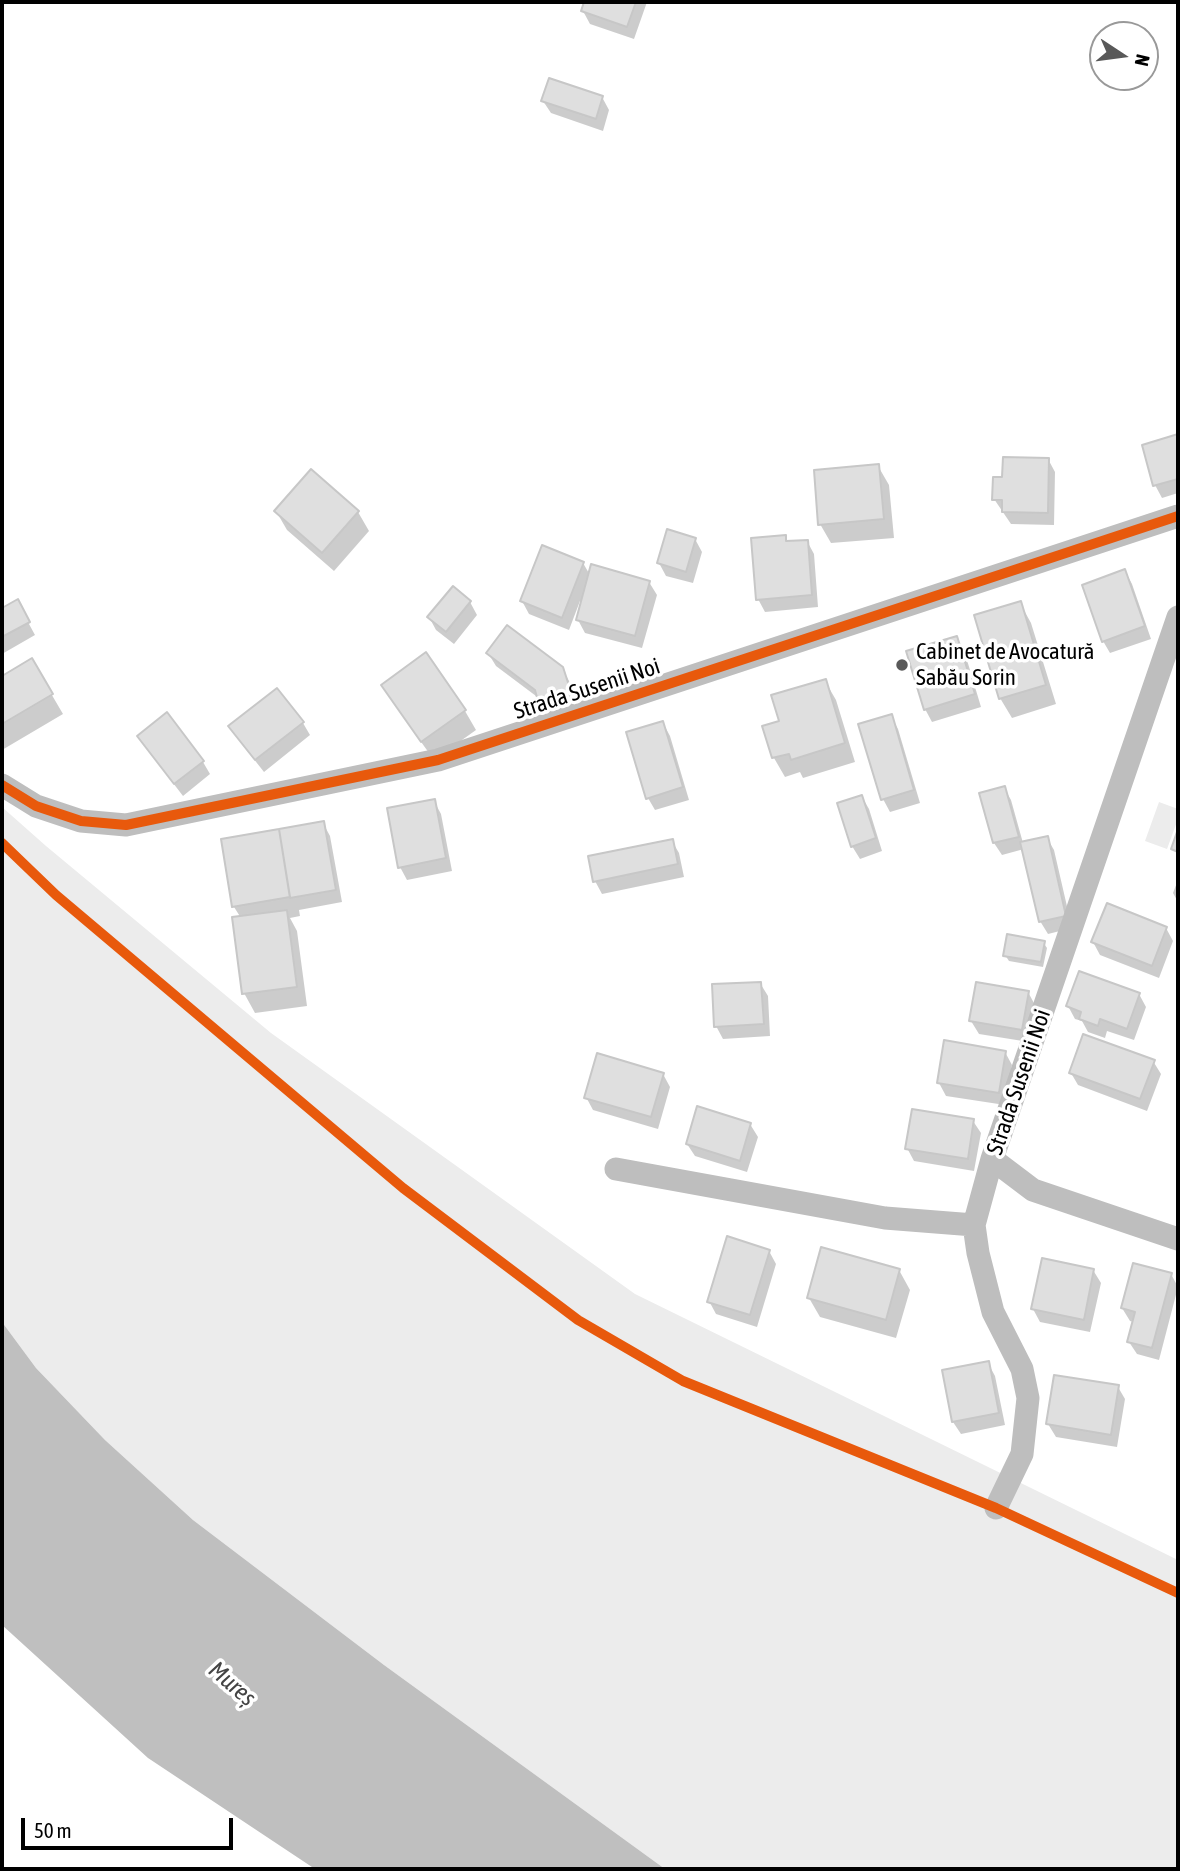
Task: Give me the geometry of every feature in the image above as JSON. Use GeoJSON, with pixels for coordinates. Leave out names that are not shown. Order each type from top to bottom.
{"type":"FeatureCollection","features":[{"type":"Feature","properties":{"kind":"street","name":"Strada Susenii Noi"},"geometry":{"type":"LineString","coordinates":[[2,785],[36,806],[81,821],[126,825],[438,760],[1178,516]]}},
{"type":"Feature","properties":{"kind":"street","name":"Strada Susenii Noi"},"geometry":{"type":"LineString","coordinates":[[996,1508],[1022,1454],[1028,1398],[1022,1369],[993,1312],[974,1225],[992,1159],[1178,617]]}},
{"type":"Feature","properties":{"kind":"street"},"geometry":{"type":"LineString","coordinates":[[992,1159],[1032,1189],[1178,1240]]}},
{"type":"Feature","properties":{"kind":"street"},"geometry":{"type":"LineString","coordinates":[[615,1169],[886,1218],[974,1225]]}},
{"type":"Feature","properties":{"kind":"shaded area"},"geometry":{"type":"Polygon","coordinates":[[[1159,802],[1178,809],[1178,819],[1167,849],[1145,841],[1159,802]]]}},
{"type":"Feature","properties":{"kind":"shaded area"},"geometry":{"type":"Polygon","coordinates":[[[2,807],[271,1033],[635,1294],[1178,1560],[1178,1869],[665,1869],[384,1665],[193,1520],[105,1440],[36,1368],[2,1322],[2,807]]]}},
{"type":"Feature","properties":{"kind":"water","name":"Mureș"},"geometry":{"type":"Polygon","coordinates":[[[2,1322],[36,1368],[105,1440],[193,1520],[384,1665],[665,1869],[315,1869],[148,1758],[2,1625],[2,1322]]]}},
{"type":"Feature","properties":{"kind":"building"},"geometry":{"type":"Polygon","coordinates":[[[584,2],[636,2],[627,27],[581,11],[584,2]]]}},
{"type":"Feature","properties":{"kind":"building"},"geometry":{"type":"Polygon","coordinates":[[[549,78],[603,96],[596,119],[541,101],[549,78]]]}},
{"type":"Feature","properties":{"kind":"building"},"geometry":{"type":"Polygon","coordinates":[[[1178,434],[1178,479],[1153,486],[1142,445],[1178,434]]]}},
{"type":"Feature","properties":{"kind":"building"},"geometry":{"type":"Polygon","coordinates":[[[1003,457],[1049,458],[1048,513],[1002,512],[1002,500],[992,500],[993,477],[1002,477],[1003,457]]]}},
{"type":"Feature","properties":{"kind":"building"},"geometry":{"type":"Polygon","coordinates":[[[879,464],[884,519],[818,525],[814,470],[879,464]]]}},
{"type":"Feature","properties":{"kind":"building"},"geometry":{"type":"Polygon","coordinates":[[[311,469],[359,511],[322,553],[274,511],[311,469]]]}},
{"type":"Feature","properties":{"kind":"building"},"geometry":{"type":"Polygon","coordinates":[[[667,529],[696,538],[686,572],[657,563],[667,529]]]}},
{"type":"Feature","properties":{"kind":"building"},"geometry":{"type":"Polygon","coordinates":[[[786,535],[786,541],[808,540],[812,595],[756,600],[751,538],[786,535]]]}},
{"type":"Feature","properties":{"kind":"building"},"geometry":{"type":"Polygon","coordinates":[[[542,545],[584,562],[562,618],[520,601],[542,545]]]}},
{"type":"Feature","properties":{"kind":"building"},"geometry":{"type":"Polygon","coordinates":[[[591,564],[650,581],[635,636],[576,620],[591,564]]]}},
{"type":"Feature","properties":{"kind":"building"},"geometry":{"type":"Polygon","coordinates":[[[1125,569],[1145,626],[1102,642],[1082,585],[1125,569]]]}},
{"type":"Feature","properties":{"kind":"building"},"geometry":{"type":"Polygon","coordinates":[[[453,586],[471,601],[446,632],[427,617],[453,586]]]}},
{"type":"Feature","properties":{"kind":"building"},"geometry":{"type":"Polygon","coordinates":[[[18,599],[30,622],[2,637],[2,608],[18,599]]]}},
{"type":"Feature","properties":{"kind":"building"},"geometry":{"type":"Polygon","coordinates":[[[1021,601],[1046,685],[999,699],[974,615],[1021,601]]]}},
{"type":"Feature","properties":{"kind":"building"},"geometry":{"type":"Polygon","coordinates":[[[507,625],[563,667],[571,692],[538,701],[535,690],[486,653],[507,625]]]}},
{"type":"Feature","properties":{"kind":"building"},"geometry":{"type":"Polygon","coordinates":[[[957,636],[975,694],[924,710],[906,651],[957,636]]]}},
{"type":"Feature","properties":{"kind":"building"},"geometry":{"type":"Polygon","coordinates":[[[426,652],[466,710],[421,742],[381,685],[426,652]]]}},
{"type":"Feature","properties":{"kind":"building"},"geometry":{"type":"Polygon","coordinates":[[[32,658],[53,694],[2,724],[2,676],[32,658]]]}},
{"type":"Feature","properties":{"kind":"building"},"geometry":{"type":"Polygon","coordinates":[[[826,679],[845,743],[791,760],[789,754],[772,758],[762,726],[779,721],[771,695],[826,679]]]}},
{"type":"Feature","properties":{"kind":"building"},"geometry":{"type":"Polygon","coordinates":[[[277,688],[304,722],[255,760],[228,726],[277,688]]]}},
{"type":"Feature","properties":{"kind":"building"},"geometry":{"type":"Polygon","coordinates":[[[167,712],[204,761],[174,784],[137,736],[167,712]]]}},
{"type":"Feature","properties":{"kind":"building"},"geometry":{"type":"Polygon","coordinates":[[[892,714],[914,790],[881,800],[858,724],[892,714]]]}},
{"type":"Feature","properties":{"kind":"building"},"geometry":{"type":"Polygon","coordinates":[[[663,721],[683,787],[646,799],[626,732],[663,721]]]}},
{"type":"Feature","properties":{"kind":"building"},"geometry":{"type":"Polygon","coordinates":[[[1005,786],[1019,837],[993,843],[979,793],[1005,786]]]}},
{"type":"Feature","properties":{"kind":"building"},"geometry":{"type":"Polygon","coordinates":[[[862,795],[876,838],[851,847],[837,803],[862,795]]]}},
{"type":"Feature","properties":{"kind":"building"},"geometry":{"type":"Polygon","coordinates":[[[435,799],[446,858],[398,868],[387,808],[435,799]]]}},
{"type":"Feature","properties":{"kind":"building"},"geometry":{"type":"Polygon","coordinates":[[[324,821],[336,890],[290,898],[279,829],[324,821]]]}},
{"type":"Feature","properties":{"kind":"building"},"geometry":{"type":"Polygon","coordinates":[[[279,829],[290,897],[232,907],[221,839],[279,829]]]}},
{"type":"Feature","properties":{"kind":"building"},"geometry":{"type":"Polygon","coordinates":[[[1178,829],[1178,852],[1171,849],[1178,829]]]}},
{"type":"Feature","properties":{"kind":"building"},"geometry":{"type":"Polygon","coordinates":[[[1048,836],[1066,916],[1039,922],[1020,842],[1048,836]]]}},
{"type":"Feature","properties":{"kind":"building"},"geometry":{"type":"Polygon","coordinates":[[[673,839],[678,864],[593,882],[588,856],[673,839]]]}},
{"type":"Feature","properties":{"kind":"building"},"geometry":{"type":"Polygon","coordinates":[[[1107,903],[1167,927],[1152,966],[1091,942],[1107,903]]]}},
{"type":"Feature","properties":{"kind":"building"},"geometry":{"type":"Polygon","coordinates":[[[287,910],[297,987],[242,994],[232,917],[287,910]]]}},
{"type":"Feature","properties":{"kind":"building"},"geometry":{"type":"Polygon","coordinates":[[[1007,934],[1045,941],[1041,962],[1003,956],[1007,934]]]}},
{"type":"Feature","properties":{"kind":"building"},"geometry":{"type":"Polygon","coordinates":[[[1079,971],[1140,993],[1127,1029],[1100,1019],[1098,1026],[1079,1019],[1081,1012],[1066,1006],[1079,971]]]}},
{"type":"Feature","properties":{"kind":"building"},"geometry":{"type":"Polygon","coordinates":[[[761,982],[764,1024],[714,1027],[712,984],[761,982]]]}},
{"type":"Feature","properties":{"kind":"building"},"geometry":{"type":"Polygon","coordinates":[[[976,982],[1029,991],[1022,1030],[969,1021],[976,982]]]}},
{"type":"Feature","properties":{"kind":"building"},"geometry":{"type":"Polygon","coordinates":[[[1083,1034],[1155,1060],[1140,1099],[1069,1073],[1083,1034]]]}},
{"type":"Feature","properties":{"kind":"building"},"geometry":{"type":"Polygon","coordinates":[[[944,1040],[1006,1051],[999,1093],[937,1083],[944,1040]]]}},
{"type":"Feature","properties":{"kind":"building"},"geometry":{"type":"Polygon","coordinates":[[[597,1053],[664,1073],[651,1117],[584,1098],[597,1053]]]}},
{"type":"Feature","properties":{"kind":"building"},"geometry":{"type":"Polygon","coordinates":[[[697,1106],[751,1123],[740,1161],[686,1144],[697,1106]]]}},
{"type":"Feature","properties":{"kind":"building"},"geometry":{"type":"Polygon","coordinates":[[[912,1109],[974,1119],[968,1159],[905,1149],[912,1109]]]}},
{"type":"Feature","properties":{"kind":"building"},"geometry":{"type":"Polygon","coordinates":[[[727,1236],[770,1250],[750,1315],[707,1302],[727,1236]]]}},
{"type":"Feature","properties":{"kind":"building"},"geometry":{"type":"Polygon","coordinates":[[[821,1247],[900,1269],[886,1320],[807,1298],[821,1247]]]}},
{"type":"Feature","properties":{"kind":"building"},"geometry":{"type":"Polygon","coordinates":[[[1042,1258],[1094,1269],[1084,1320],[1031,1309],[1042,1258]]]}},
{"type":"Feature","properties":{"kind":"building"},"geometry":{"type":"Polygon","coordinates":[[[1133,1263],[1172,1273],[1152,1348],[1127,1342],[1135,1312],[1121,1308],[1133,1263]]]}},
{"type":"Feature","properties":{"kind":"building"},"geometry":{"type":"Polygon","coordinates":[[[989,1361],[999,1413],[952,1422],[942,1370],[989,1361]]]}},
{"type":"Feature","properties":{"kind":"building"},"geometry":{"type":"Polygon","coordinates":[[[1054,1375],[1119,1385],[1111,1435],[1046,1424],[1054,1375]]]}},
{"type":"Feature","properties":{"kind":"cycle path"},"geometry":{"type":"LineString","coordinates":[[2,785],[36,806],[81,821],[126,825],[438,760],[1178,516]]}},
{"type":"Feature","properties":{"kind":"cycle path"},"geometry":{"type":"LineString","coordinates":[[2,843],[56,895],[403,1188],[578,1320],[683,1381],[996,1508],[1178,1593]]}},
{"type":"Feature","properties":{"kind":"place","name":"Cabinet de Avocatură Sabău Sorin"},"geometry":{"type":"Point","coordinates":[902,665]}}]}
